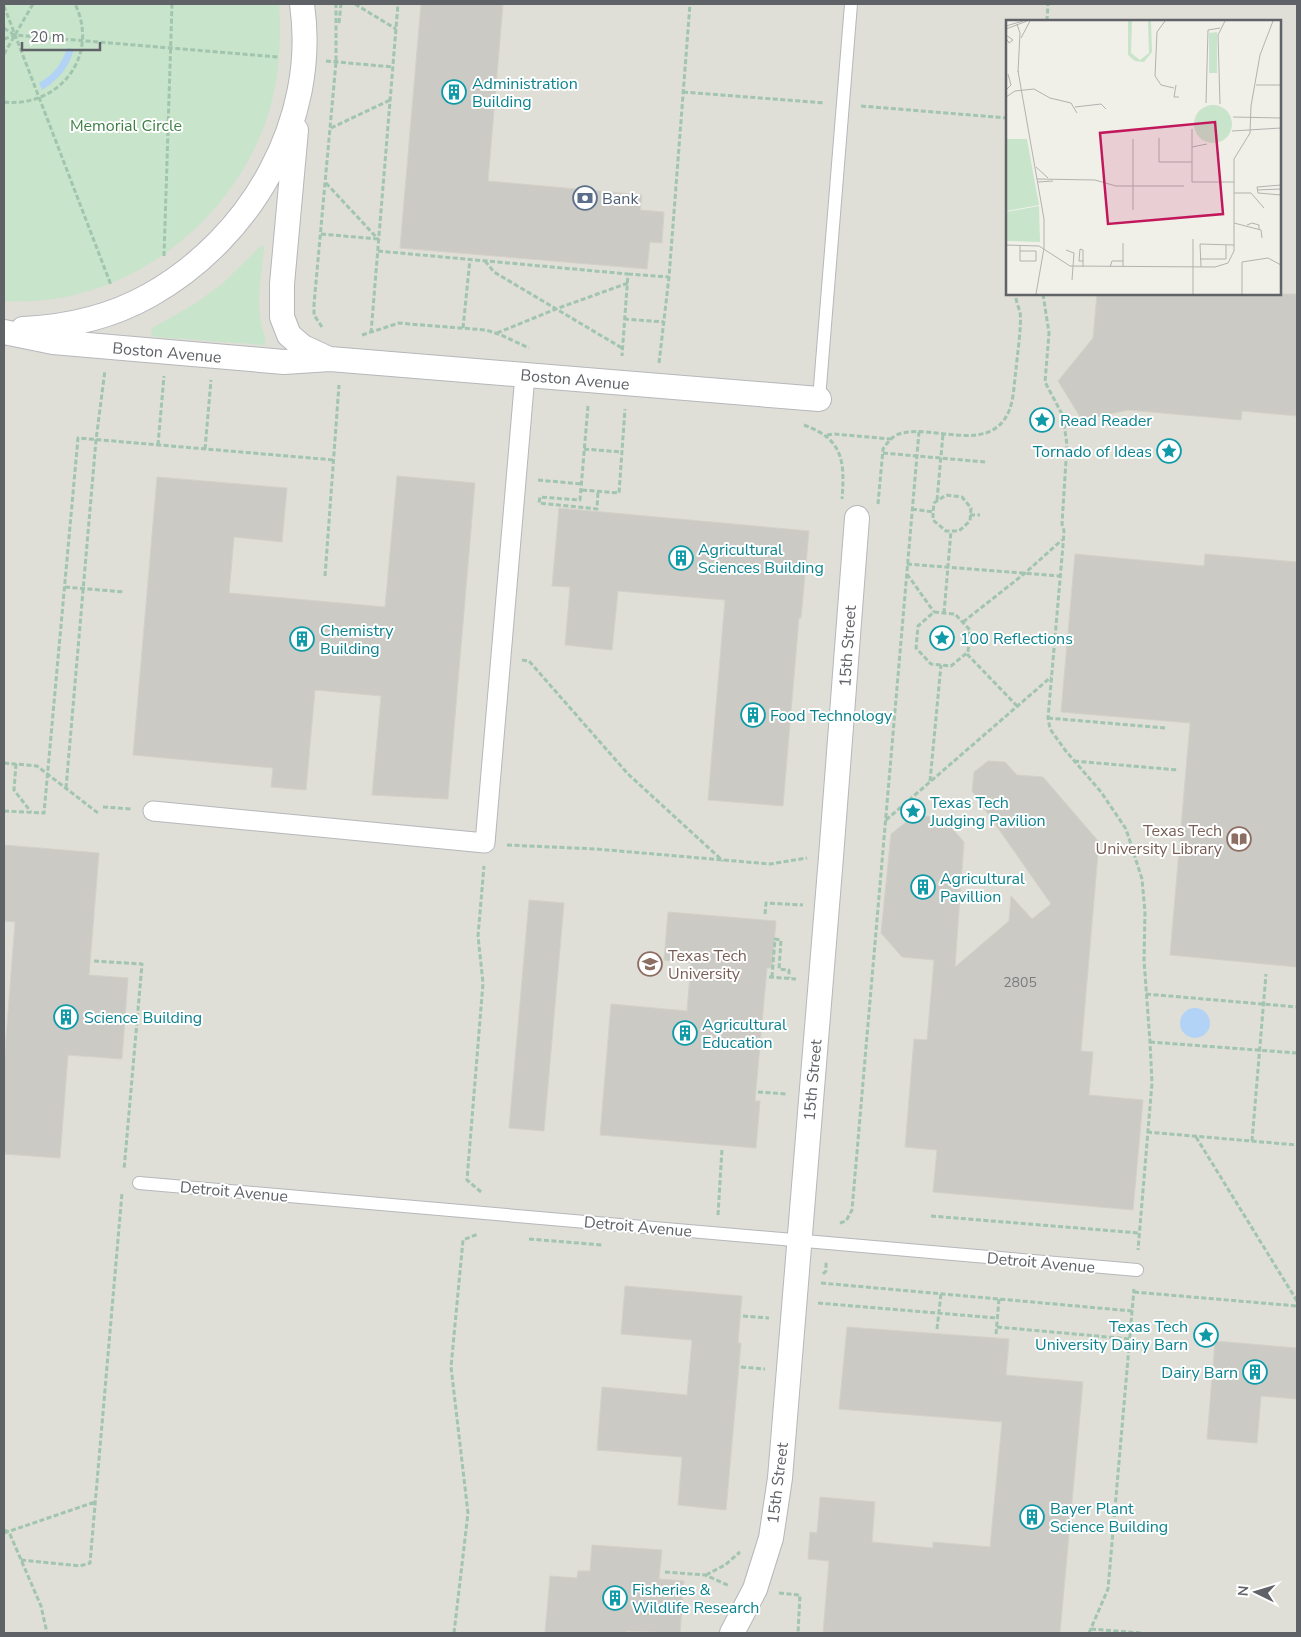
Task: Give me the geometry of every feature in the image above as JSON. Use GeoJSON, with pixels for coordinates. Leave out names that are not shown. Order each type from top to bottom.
{"type":"FeatureCollection","features":[{"type":"Feature","properties":{"kind":"street"},"geometry":{"type":"LineString","coordinates":[[4,331],[69,324],[113,311],[149,296],[173,281],[217,245],[237,224],[269,177],[291,124],[298,96],[303,59],[302,4]]}},
{"type":"Feature","properties":{"kind":"street","name":"Boston Avenue"},"geometry":{"type":"LineString","coordinates":[[298,96],[296,144],[282,284],[282,317],[290,335],[303,347],[336,360]]}},
{"type":"Feature","properties":{"kind":"street","name":"Boston Avenue"},"geometry":{"type":"LineString","coordinates":[[4,331],[53,342],[284,362],[336,360],[819,399]]}},
{"type":"Feature","properties":{"kind":"street"},"geometry":{"type":"LineString","coordinates":[[153,811],[486,843],[525,375]]}},
{"type":"Feature","properties":{"kind":"street","name":"15th Street"},"geometry":{"type":"LineString","coordinates":[[732,1633],[750,1597],[771,1538],[780,1478],[831,856],[849,511]]}},
{"type":"Feature","properties":{"kind":"lane"},"geometry":{"type":"LineString","coordinates":[[819,399],[852,4]]}},
{"type":"Feature","properties":{"kind":"lane","name":"Detroit Avenue"},"geometry":{"type":"LineString","coordinates":[[139,1183],[1136,1270]]}},
{"type":"Feature","properties":{"kind":"path"},"geometry":{"type":"LineString","coordinates":[[4,54],[33,4]]}},
{"type":"Feature","properties":{"kind":"path"},"geometry":{"type":"LineString","coordinates":[[4,102],[24,102],[39,98],[60,86],[69,76],[78,58],[82,40],[82,26],[75,4]]}},
{"type":"Feature","properties":{"kind":"path"},"geometry":{"type":"LineString","coordinates":[[166,261],[164,253],[172,4]]}},
{"type":"Feature","properties":{"kind":"path"},"geometry":{"type":"LineString","coordinates":[[336,4],[338,40]]}},
{"type":"Feature","properties":{"kind":"path"},"geometry":{"type":"LineString","coordinates":[[326,330],[317,322],[314,315],[341,4]]}},
{"type":"Feature","properties":{"kind":"path"},"geometry":{"type":"LineString","coordinates":[[355,4],[396,29]]}},
{"type":"Feature","properties":{"kind":"path"},"geometry":{"type":"LineString","coordinates":[[371,333],[398,4]]}},
{"type":"Feature","properties":{"kind":"path"},"geometry":{"type":"LineString","coordinates":[[657,386],[669,277],[690,4]]}},
{"type":"Feature","properties":{"kind":"path"},"geometry":{"type":"LineString","coordinates":[[1047,20],[1048,4]]}},
{"type":"Feature","properties":{"kind":"path"},"geometry":{"type":"LineString","coordinates":[[4,6],[116,296],[113,311]]}},
{"type":"Feature","properties":{"kind":"path"},"geometry":{"type":"LineString","coordinates":[[4,28],[15,35]]}},
{"type":"Feature","properties":{"kind":"path"},"geometry":{"type":"LineString","coordinates":[[4,39],[15,35],[393,67]]}},
{"type":"Feature","properties":{"kind":"path"},"geometry":{"type":"LineString","coordinates":[[330,128],[390,100]]}},
{"type":"Feature","properties":{"kind":"path"},"geometry":{"type":"LineString","coordinates":[[326,182],[379,239]]}},
{"type":"Feature","properties":{"kind":"path"},"geometry":{"type":"LineString","coordinates":[[321,234],[379,239]]}},
{"type":"Feature","properties":{"kind":"path"},"geometry":{"type":"LineString","coordinates":[[378,251],[669,277]]}},
{"type":"Feature","properties":{"kind":"path"},"geometry":{"type":"LineString","coordinates":[[463,328],[470,259]]}},
{"type":"Feature","properties":{"kind":"path"},"geometry":{"type":"LineString","coordinates":[[485,261],[494,272],[622,348]]}},
{"type":"Feature","properties":{"kind":"path"},"geometry":{"type":"LineString","coordinates":[[622,356],[628,274]]}},
{"type":"Feature","properties":{"kind":"path"},"geometry":{"type":"LineString","coordinates":[[496,333],[628,283]]}},
{"type":"Feature","properties":{"kind":"path"},"geometry":{"type":"LineString","coordinates":[[878,506],[883,453],[891,439],[898,434],[919,432],[962,436],[985,434],[997,428],[1008,412],[1014,390],[1020,314],[1015,295]]}},
{"type":"Feature","properties":{"kind":"path"},"geometry":{"type":"LineString","coordinates":[[1043,295],[1049,332],[1045,382],[1063,416],[1067,445],[1062,524],[1064,531],[1048,718],[1050,729],[1100,792],[1126,829],[1142,879],[1145,912],[1144,960],[1152,1082],[1108,1589],[1090,1632],[1141,1633]]}},
{"type":"Feature","properties":{"kind":"path"},"geometry":{"type":"LineString","coordinates":[[624,319],[664,322]]}},
{"type":"Feature","properties":{"kind":"path"},"geometry":{"type":"LineString","coordinates":[[356,335],[363,336],[399,323],[486,330],[528,348],[537,349]]}},
{"type":"Feature","properties":{"kind":"path"},"geometry":{"type":"LineString","coordinates":[[66,788],[96,440],[108,347]]}},
{"type":"Feature","properties":{"kind":"path"},"geometry":{"type":"LineString","coordinates":[[325,576],[334,460],[336,360]]}},
{"type":"Feature","properties":{"kind":"path"},"geometry":{"type":"LineString","coordinates":[[158,445],[164,369]]}},
{"type":"Feature","properties":{"kind":"path"},"geometry":{"type":"LineString","coordinates":[[205,449],[211,373]]}},
{"type":"Feature","properties":{"kind":"path"},"geometry":{"type":"LineString","coordinates":[[588,406],[580,500],[540,497],[539,503],[597,509],[598,491]]}},
{"type":"Feature","properties":{"kind":"path"},"geometry":{"type":"LineString","coordinates":[[581,490],[619,493],[625,409]]}},
{"type":"Feature","properties":{"kind":"path"},"geometry":{"type":"LineString","coordinates":[[803,424],[827,435],[839,453],[844,469],[849,511]]}},
{"type":"Feature","properties":{"kind":"path"},"geometry":{"type":"LineString","coordinates":[[816,1290],[826,1271],[828,1228],[846,1221],[852,1210],[919,432]]}},
{"type":"Feature","properties":{"kind":"path"},"geometry":{"type":"LineString","coordinates":[[937,501],[943,434]]}},
{"type":"Feature","properties":{"kind":"path"},"geometry":{"type":"LineString","coordinates":[[827,435],[891,439]]}},
{"type":"Feature","properties":{"kind":"path"},"geometry":{"type":"LineString","coordinates":[[4,811],[44,814],[78,438],[334,460]]}},
{"type":"Feature","properties":{"kind":"path"},"geometry":{"type":"LineString","coordinates":[[584,449],[622,452]]}},
{"type":"Feature","properties":{"kind":"path"},"geometry":{"type":"LineString","coordinates":[[883,453],[985,462]]}},
{"type":"Feature","properties":{"kind":"path"},"geometry":{"type":"LineString","coordinates":[[516,478],[582,484]]}},
{"type":"Feature","properties":{"kind":"path"},"geometry":{"type":"LineString","coordinates":[[946,495],[962,497],[971,508],[970,521],[959,531],[946,531],[933,520],[933,512],[934,503],[946,495]]}},
{"type":"Feature","properties":{"kind":"path"},"geometry":{"type":"LineString","coordinates":[[912,510],[933,512]]}},
{"type":"Feature","properties":{"kind":"path"},"geometry":{"type":"LineString","coordinates":[[970,515],[980,515]]}},
{"type":"Feature","properties":{"kind":"path"},"geometry":{"type":"LineString","coordinates":[[944,613],[951,531]]}},
{"type":"Feature","properties":{"kind":"path"},"geometry":{"type":"LineString","coordinates":[[963,622],[1024,574],[1063,539]]}},
{"type":"Feature","properties":{"kind":"path"},"geometry":{"type":"LineString","coordinates":[[907,564],[1060,576]]}},
{"type":"Feature","properties":{"kind":"path"},"geometry":{"type":"LineString","coordinates":[[906,574],[934,612]]}},
{"type":"Feature","properties":{"kind":"path"},"geometry":{"type":"LineString","coordinates":[[65,588],[124,592]]}},
{"type":"Feature","properties":{"kind":"path"},"geometry":{"type":"LineString","coordinates":[[934,612],[944,613],[955,614],[970,630],[968,652],[951,666],[931,664],[916,648],[918,626],[934,612]]}},
{"type":"Feature","properties":{"kind":"path"},"geometry":{"type":"LineString","coordinates":[[966,654],[1018,707]]}},
{"type":"Feature","properties":{"kind":"path"},"geometry":{"type":"LineString","coordinates":[[500,658],[529,661],[628,774],[724,861]]}},
{"type":"Feature","properties":{"kind":"path"},"geometry":{"type":"LineString","coordinates":[[930,782],[941,665]]}},
{"type":"Feature","properties":{"kind":"path"},"geometry":{"type":"LineString","coordinates":[[885,820],[1051,677]]}},
{"type":"Feature","properties":{"kind":"path"},"geometry":{"type":"LineString","coordinates":[[1048,718],[1165,728]]}},
{"type":"Feature","properties":{"kind":"path"},"geometry":{"type":"LineString","coordinates":[[1074,760],[1178,770]]}},
{"type":"Feature","properties":{"kind":"path"},"geometry":{"type":"LineString","coordinates":[[4,763],[37,766],[98,813]]}},
{"type":"Feature","properties":{"kind":"path"},"geometry":{"type":"LineString","coordinates":[[16,764],[14,790],[32,813]]}},
{"type":"Feature","properties":{"kind":"path"},"geometry":{"type":"LineString","coordinates":[[104,807],[153,811]]}},
{"type":"Feature","properties":{"kind":"path"},"geometry":{"type":"LineString","coordinates":[[485,1195],[467,1180],[483,983],[478,936],[486,843],[596,849],[770,864],[812,857]]}},
{"type":"Feature","properties":{"kind":"path"},"geometry":{"type":"LineString","coordinates":[[765,914],[766,903],[808,906]]}},
{"type":"Feature","properties":{"kind":"path"},"geometry":{"type":"LineString","coordinates":[[775,939],[781,940],[779,969],[789,970],[787,978],[770,977],[775,939]]}},
{"type":"Feature","properties":{"kind":"path"},"geometry":{"type":"LineString","coordinates":[[94,960],[142,964],[124,1172]]}},
{"type":"Feature","properties":{"kind":"path"},"geometry":{"type":"LineString","coordinates":[[1252,1141],[1266,974]]}},
{"type":"Feature","properties":{"kind":"path"},"geometry":{"type":"LineString","coordinates":[[1146,994],[1297,1008]]}},
{"type":"Feature","properties":{"kind":"path"},"geometry":{"type":"LineString","coordinates":[[1150,1042],[1297,1053]]}},
{"type":"Feature","properties":{"kind":"path"},"geometry":{"type":"LineString","coordinates":[[758,1092],[792,1095]]}},
{"type":"Feature","properties":{"kind":"path"},"geometry":{"type":"LineString","coordinates":[[1147,1132],[1297,1145]]}},
{"type":"Feature","properties":{"kind":"path"},"geometry":{"type":"LineString","coordinates":[[1196,1137],[1297,1301]]}},
{"type":"Feature","properties":{"kind":"path"},"geometry":{"type":"LineString","coordinates":[[718,1215],[722,1149]]}},
{"type":"Feature","properties":{"kind":"path"},"geometry":{"type":"LineString","coordinates":[[21,1560],[80,1566],[90,1562],[122,1192]]}},
{"type":"Feature","properties":{"kind":"path"},"geometry":{"type":"LineString","coordinates":[[708,1214],[726,1216]]}},
{"type":"Feature","properties":{"kind":"path"},"geometry":{"type":"LineString","coordinates":[[931,1216],[1139,1232]]}},
{"type":"Feature","properties":{"kind":"path"},"geometry":{"type":"LineString","coordinates":[[454,1633],[468,1513],[451,1367],[463,1240],[476,1234],[486,1235]]}},
{"type":"Feature","properties":{"kind":"path"},"geometry":{"type":"LineString","coordinates":[[524,1238],[611,1246]]}},
{"type":"Feature","properties":{"kind":"path"},"geometry":{"type":"LineString","coordinates":[[819,1283],[1132,1311]]}},
{"type":"Feature","properties":{"kind":"path"},"geometry":{"type":"LineString","coordinates":[[1134,1292],[1297,1306]]}},
{"type":"Feature","properties":{"kind":"path"},"geometry":{"type":"LineString","coordinates":[[937,1329],[940,1294]]}},
{"type":"Feature","properties":{"kind":"path"},"geometry":{"type":"LineString","coordinates":[[996,1334],[999,1299]]}},
{"type":"Feature","properties":{"kind":"path"},"geometry":{"type":"LineString","coordinates":[[813,1303],[997,1318]]}},
{"type":"Feature","properties":{"kind":"path"},"geometry":{"type":"LineString","coordinates":[[743,1316],[775,1318]]}},
{"type":"Feature","properties":{"kind":"path"},"geometry":{"type":"LineString","coordinates":[[997,1327],[1130,1339]]}},
{"type":"Feature","properties":{"kind":"path"},"geometry":{"type":"LineString","coordinates":[[741,1367],[770,1369]]}},
{"type":"Feature","properties":{"kind":"path"},"geometry":{"type":"LineString","coordinates":[[4,1531],[9,1532],[95,1502]]}},
{"type":"Feature","properties":{"kind":"path"},"geometry":{"type":"LineString","coordinates":[[9,1532],[40,1606],[48,1633]]}},
{"type":"Feature","properties":{"kind":"path"},"geometry":{"type":"LineString","coordinates":[[705,1575],[726,1565],[742,1551]]}},
{"type":"Feature","properties":{"kind":"path"},"geometry":{"type":"LineString","coordinates":[[665,1572],[705,1575],[768,1606],[774,1592],[800,1595],[798,1633]]}},
{"type":"Feature","properties":{"kind":"shaded area","name":"Texas Tech University"},"geometry":{"type":"Polygon","coordinates":[[[4,4],[1297,4],[1297,1633],[4,1633],[4,4]]]}},
{"type":"Feature","properties":{"kind":"green space","name":"Memorial Circle"},"geometry":{"type":"Polygon","coordinates":[[[4,4],[279,4],[280,37],[275,86],[261,134],[242,170],[219,204],[190,233],[158,258],[123,278],[85,292],[45,300],[4,301],[4,4]]]}},
{"type":"Feature","properties":{"kind":"green space"},"geometry":{"type":"Polygon","coordinates":[[[262,245],[264,247],[259,305],[265,345],[156,337],[151,335],[152,328],[193,305],[222,284],[262,245]]]}},
{"type":"Feature","properties":{"kind":"water"},"geometry":{"type":"Polygon","coordinates":[[[67,48],[74,49],[66,68],[58,78],[42,90],[39,83],[56,68],[67,48]]]}},
{"type":"Feature","properties":{"kind":"water"},"geometry":{"type":"Polygon","coordinates":[[[1195,1008],[1201,1009],[1209,1017],[1209,1029],[1201,1037],[1195,1038],[1189,1037],[1181,1029],[1180,1023],[1181,1017],[1189,1009],[1195,1008]]]}},
{"type":"Feature","properties":{"kind":"building","name":"Administration Building"},"geometry":{"type":"Polygon","coordinates":[[[421,4],[503,4],[488,181],[642,195],[640,210],[664,212],[662,243],[650,242],[647,269],[400,248],[421,4]]]}},
{"type":"Feature","properties":{"kind":"building"},"geometry":{"type":"Polygon","coordinates":[[[1297,294],[1297,416],[1242,411],[1241,420],[1128,410],[1082,420],[1058,381],[1093,338],[1097,295],[1297,294]]]}},
{"type":"Feature","properties":{"kind":"building","name":"Chemistry Building"},"geometry":{"type":"Polygon","coordinates":[[[397,476],[475,483],[448,799],[372,795],[381,696],[315,690],[306,790],[271,787],[273,768],[133,755],[157,477],[287,488],[282,542],[234,537],[229,593],[385,607],[397,476]]]}},
{"type":"Feature","properties":{"kind":"building","name":"Agricultural Sciences Building"},"geometry":{"type":"Polygon","coordinates":[[[559,508],[809,531],[801,618],[799,618],[783,806],[708,800],[725,600],[618,591],[612,650],[565,645],[570,587],[552,586],[559,508]]]}},
{"type":"Feature","properties":{"kind":"building","name":"Texas Tech University Library"},"geometry":{"type":"Polygon","coordinates":[[[1075,554],[1204,566],[1205,554],[1297,562],[1297,967],[1170,955],[1190,723],[1061,712],[1075,554]]]}},
{"type":"Feature","properties":{"kind":"building"},"geometry":{"type":"Polygon","coordinates":[[[988,761],[1005,762],[1017,775],[1043,777],[1099,842],[1081,1051],[1093,1052],[1089,1095],[1143,1100],[1133,1210],[933,1192],[937,1150],[905,1147],[914,1039],[927,1040],[934,960],[902,957],[881,933],[891,834],[915,815],[943,818],[964,842],[955,967],[1009,921],[1011,896],[1032,919],[1051,904],[972,791],[974,772],[988,761]]]}},
{"type":"Feature","properties":{"kind":"building","name":"Science Building"},"geometry":{"type":"Polygon","coordinates":[[[4,845],[99,853],[89,975],[128,978],[122,1059],[68,1055],[60,1158],[4,1154],[4,1064],[15,922],[4,921],[4,845]]]}},
{"type":"Feature","properties":{"kind":"building"},"geometry":{"type":"Polygon","coordinates":[[[529,900],[564,903],[544,1131],[509,1128],[529,900]]]}},
{"type":"Feature","properties":{"kind":"building","name":"Agricultural Education"},"geometry":{"type":"Polygon","coordinates":[[[668,912],[776,921],[772,968],[767,968],[755,1101],[760,1101],[756,1148],[600,1135],[611,1004],[687,1011],[691,963],[664,960],[668,912]]]}},
{"type":"Feature","properties":{"kind":"building"},"geometry":{"type":"Polygon","coordinates":[[[625,1286],[742,1296],[738,1343],[741,1343],[726,1510],[678,1505],[682,1457],[597,1450],[602,1387],[687,1395],[692,1340],[621,1334],[625,1286]]]}},
{"type":"Feature","properties":{"kind":"building","name":"Bayer Plant Science Building"},"geometry":{"type":"Polygon","coordinates":[[[847,1327],[1009,1339],[1006,1375],[1083,1382],[1060,1633],[823,1633],[829,1561],[808,1559],[810,1532],[817,1533],[820,1497],[875,1502],[872,1542],[933,1548],[933,1542],[990,1547],[1002,1422],[839,1409],[847,1327]]]}},
{"type":"Feature","properties":{"kind":"building","name":"Dairy Barn"},"geometry":{"type":"Polygon","coordinates":[[[1215,1341],[1297,1348],[1297,1399],[1261,1396],[1257,1443],[1207,1439],[1215,1341]]]}},
{"type":"Feature","properties":{"kind":"building","name":"Fisheries & Wildlife Research"},"geometry":{"type":"Polygon","coordinates":[[[592,1545],[662,1550],[659,1579],[684,1581],[680,1633],[627,1631],[626,1633],[545,1633],[550,1576],[577,1578],[578,1571],[590,1571],[592,1545]]]}},
{"type":"Feature","properties":{"kind":"place","name":"Administration Building"},"geometry":{"type":"Point","coordinates":[454,92]}},
{"type":"Feature","properties":{"kind":"place","name":"Bank"},"geometry":{"type":"Point","coordinates":[585,198]}},
{"type":"Feature","properties":{"kind":"place","name":"Read Reader"},"geometry":{"type":"Point","coordinates":[1042,420]}},
{"type":"Feature","properties":{"kind":"place","name":"Tornado of Ideas"},"geometry":{"type":"Point","coordinates":[1169,451]}},
{"type":"Feature","properties":{"kind":"place","name":"Agricultural Sciences Building"},"geometry":{"type":"Point","coordinates":[681,558]}},
{"type":"Feature","properties":{"kind":"place","name":"100 Reflections"},"geometry":{"type":"Point","coordinates":[942,638]}},
{"type":"Feature","properties":{"kind":"place","name":"Chemistry Building"},"geometry":{"type":"Point","coordinates":[302,639]}},
{"type":"Feature","properties":{"kind":"place","name":"Food Technology"},"geometry":{"type":"Point","coordinates":[753,715]}},
{"type":"Feature","properties":{"kind":"place","name":"Texas Tech Judging Pavilion"},"geometry":{"type":"Point","coordinates":[913,811]}},
{"type":"Feature","properties":{"kind":"place","name":"Texas Tech University Library"},"geometry":{"type":"Point","coordinates":[1239,839]}},
{"type":"Feature","properties":{"kind":"place","name":"Agricultural Pavillion"},"geometry":{"type":"Point","coordinates":[923,887]}},
{"type":"Feature","properties":{"kind":"place","name":"Texas Tech University"},"geometry":{"type":"Point","coordinates":[650,964]}},
{"type":"Feature","properties":{"kind":"place","name":"Science Building"},"geometry":{"type":"Point","coordinates":[66,1017]}},
{"type":"Feature","properties":{"kind":"place","name":"Agricultural Education"},"geometry":{"type":"Point","coordinates":[685,1033]}},
{"type":"Feature","properties":{"kind":"place","name":"Texas Tech University Dairy Barn"},"geometry":{"type":"Point","coordinates":[1206,1335]}},
{"type":"Feature","properties":{"kind":"place","name":"Dairy Barn"},"geometry":{"type":"Point","coordinates":[1255,1372]}},
{"type":"Feature","properties":{"kind":"place","name":"Bayer Plant Science Building"},"geometry":{"type":"Point","coordinates":[1032,1517]}},
{"type":"Feature","properties":{"kind":"place","name":"Fisheries & Wildlife Research"},"geometry":{"type":"Point","coordinates":[615,1598]}}]}
